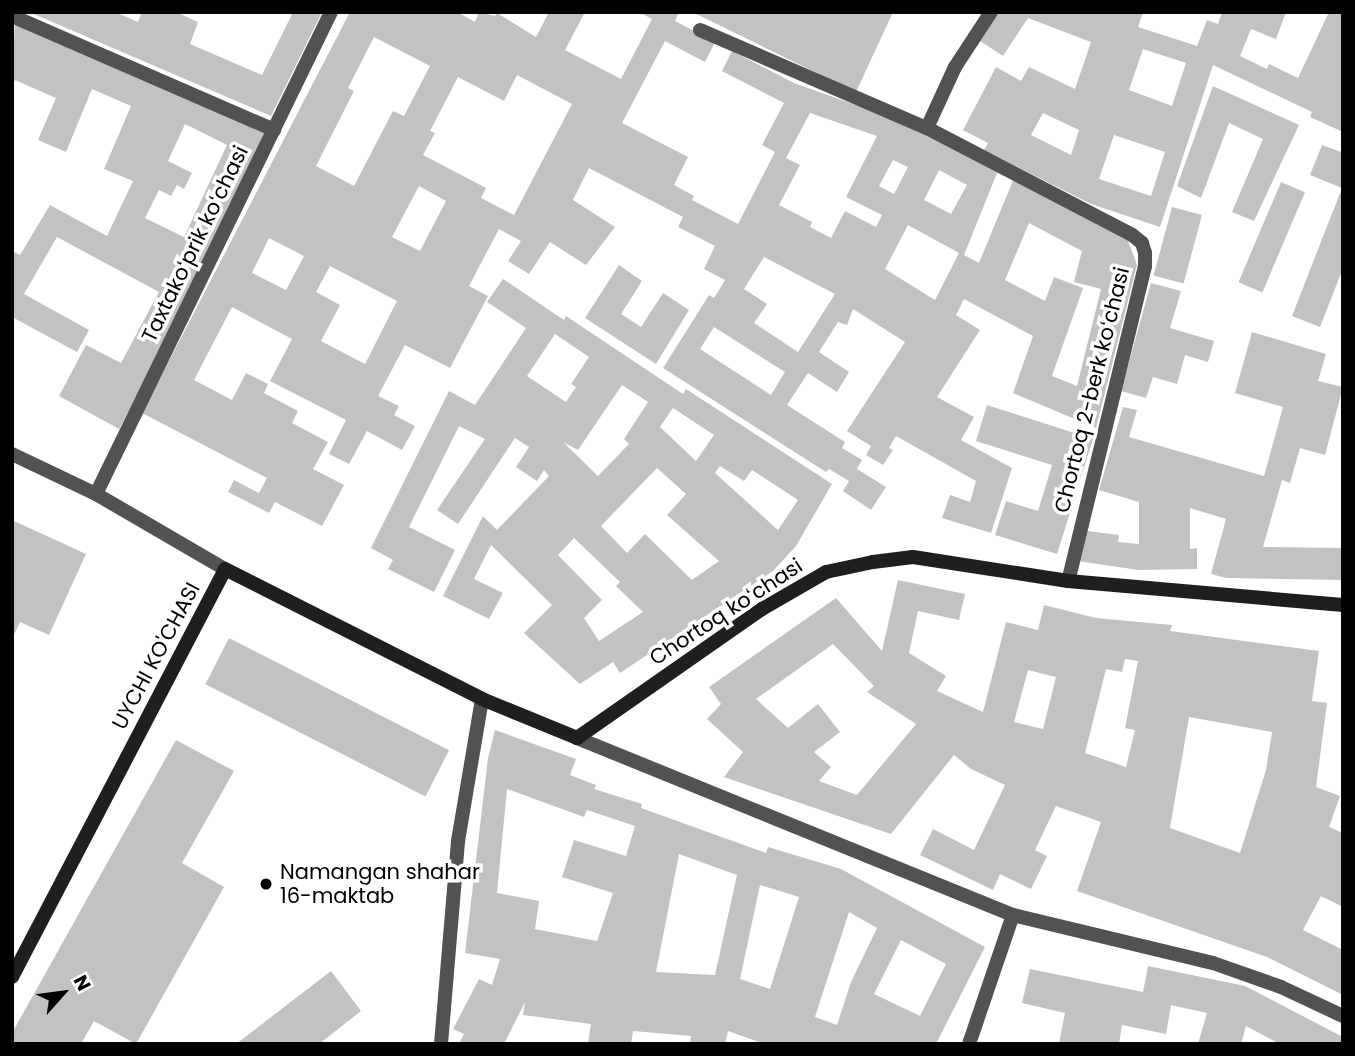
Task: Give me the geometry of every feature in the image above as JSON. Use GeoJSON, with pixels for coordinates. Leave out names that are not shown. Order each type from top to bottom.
{"type":"FeatureCollection","features":[{"type":"Feature","properties":{"kind":"main road","name":"Chortoq koʻchasi"},"geometry":{"type":"LineString","coordinates":[[577,738],[762,609],[826,572],[913,557],[1068,581],[1343,605]]}},
{"type":"Feature","properties":{"kind":"main road"},"geometry":{"type":"LineString","coordinates":[[225,569],[482,699],[577,738]]}},
{"type":"Feature","properties":{"kind":"main road","name":"UYCHI KO'CHASI"},"geometry":{"type":"LineString","coordinates":[[12,977],[225,569]]}},
{"type":"Feature","properties":{"kind":"street","name":"Taxtakoʻprik koʻchasi"},"geometry":{"type":"LineString","coordinates":[[96,494],[331,12]]}},
{"type":"Feature","properties":{"kind":"street"},"geometry":{"type":"LineString","coordinates":[[927,128],[956,67],[991,12]]}},
{"type":"Feature","properties":{"kind":"street"},"geometry":{"type":"LineString","coordinates":[[12,16],[274,130]]}},
{"type":"Feature","properties":{"kind":"street","name":"Chortoq 2-berk koʻchasi"},"geometry":{"type":"LineString","coordinates":[[700,30],[927,128],[1131,234],[1142,243],[1145,267],[1068,581]]}},
{"type":"Feature","properties":{"kind":"street","name":"UYCHI KO'CHASI"},"geometry":{"type":"LineString","coordinates":[[12,454],[96,494],[225,569]]}},
{"type":"Feature","properties":{"kind":"street"},"geometry":{"type":"LineString","coordinates":[[441,1044],[458,841],[482,699]]}},
{"type":"Feature","properties":{"kind":"street"},"geometry":{"type":"LineString","coordinates":[[577,738],[1013,915],[1213,963],[1281,987],[1343,1016]]}},
{"type":"Feature","properties":{"kind":"street"},"geometry":{"type":"LineString","coordinates":[[969,1044],[1013,915]]}},
{"type":"Feature","properties":{"kind":"building"},"geometry":{"type":"Polygon","coordinates":[[[29,12],[115,12],[138,22],[142,12],[176,12],[198,22],[190,44],[262,75],[293,12],[322,12],[271,116],[29,12]]]}},
{"type":"Feature","properties":{"kind":"building"},"geometry":{"type":"Polygon","coordinates":[[[350,12],[457,12],[475,22],[479,12],[495,16],[497,13],[536,37],[549,12],[585,12],[565,50],[621,79],[652,19],[639,12],[679,12],[675,21],[715,42],[705,62],[665,41],[622,123],[688,157],[674,185],[694,196],[692,200],[738,224],[775,152],[762,145],[784,103],[722,71],[732,51],[794,83],[926,130],[999,168],[964,255],[979,263],[1014,178],[1126,235],[1137,265],[1096,428],[1013,393],[1033,336],[964,299],[956,315],[980,330],[937,397],[974,417],[961,440],[1012,468],[991,533],[942,518],[950,495],[970,502],[976,481],[896,436],[889,448],[893,450],[883,465],[866,455],[871,446],[847,431],[905,342],[853,309],[847,325],[838,322],[819,352],[849,372],[837,392],[808,373],[787,405],[845,442],[842,448],[862,460],[857,469],[886,487],[871,510],[843,491],[849,481],[829,469],[826,472],[663,368],[709,295],[714,298],[725,280],[704,269],[715,246],[678,227],[683,217],[589,168],[573,200],[615,227],[586,265],[550,242],[529,274],[508,261],[521,241],[499,229],[469,286],[488,296],[450,368],[405,345],[378,396],[399,406],[394,415],[415,426],[402,450],[367,431],[349,464],[329,454],[346,420],[270,381],[292,339],[232,307],[194,380],[232,400],[246,373],[268,384],[264,393],[298,411],[292,423],[328,442],[313,469],[344,485],[322,526],[275,502],[269,513],[228,492],[234,480],[259,493],[267,478],[142,413],[350,12]],[[374,37],[348,88],[354,91],[316,166],[354,186],[393,111],[404,116],[430,66],[374,37]],[[517,75],[504,101],[458,77],[430,131],[435,133],[423,155],[486,188],[481,198],[514,215],[572,104],[517,75]],[[810,113],[786,158],[800,165],[779,205],[812,222],[810,227],[831,238],[845,211],[876,227],[882,215],[846,197],[877,136],[810,113]],[[893,160],[879,186],[894,194],[908,167],[893,160]],[[939,170],[924,200],[951,214],[967,185],[939,170]],[[419,186],[392,237],[420,251],[446,201],[419,186]],[[1029,223],[1005,280],[1045,301],[1054,277],[1083,288],[1052,376],[1077,386],[1101,289],[1074,282],[1082,251],[1029,223]],[[908,225],[885,269],[935,300],[959,253],[908,225]],[[269,238],[252,273],[286,290],[304,256],[269,238]],[[764,257],[744,289],[767,304],[754,323],[798,352],[835,294],[764,257]],[[330,266],[316,292],[340,305],[321,341],[365,364],[397,301],[330,266]],[[714,327],[700,349],[771,395],[785,372],[714,327]]]}},
{"type":"Feature","properties":{"kind":"building"},"geometry":{"type":"Polygon","coordinates":[[[692,12],[893,12],[856,92],[692,12]]]}},
{"type":"Feature","properties":{"kind":"building"},"geometry":{"type":"Polygon","coordinates":[[[994,12],[1143,12],[1138,27],[1197,46],[1207,20],[1218,24],[1222,12],[1286,12],[1276,39],[1251,29],[1240,56],[1267,69],[1269,64],[1298,78],[1329,12],[1343,12],[1343,132],[1310,117],[1312,112],[1213,65],[1160,227],[1091,204],[984,150],[988,143],[963,130],[996,67],[1021,81],[1029,67],[1075,89],[1091,42],[1028,18],[1003,56],[977,39],[994,12]],[[1143,49],[1129,90],[1172,106],[1186,63],[1143,49]],[[1043,113],[1031,135],[1071,155],[1079,130],[1043,113]],[[1114,135],[1099,179],[1151,196],[1165,152],[1114,135]]]}},
{"type":"Feature","properties":{"kind":"building"},"geometry":{"type":"Polygon","coordinates":[[[15,20],[268,132],[197,285],[119,429],[59,396],[86,345],[121,363],[159,292],[57,237],[24,294],[89,330],[77,352],[12,317],[12,251],[20,255],[50,205],[107,236],[133,181],[104,169],[131,106],[92,89],[66,152],[38,140],[56,98],[15,80],[12,86],[15,20]],[[185,124],[168,161],[192,173],[184,189],[177,185],[171,196],[159,190],[145,218],[184,237],[227,145],[185,124]]]}},
{"type":"Feature","properties":{"kind":"building"},"geometry":{"type":"Polygon","coordinates":[[[1213,86],[1299,125],[1254,221],[1232,212],[1263,139],[1229,123],[1201,198],[1177,186],[1213,86]]]}},
{"type":"Feature","properties":{"kind":"building"},"geometry":{"type":"Polygon","coordinates":[[[1322,145],[1341,152],[1343,148],[1343,268],[1320,327],[1292,316],[1342,188],[1310,175],[1322,145]]]}},
{"type":"Feature","properties":{"kind":"building"},"geometry":{"type":"Polygon","coordinates":[[[1281,182],[1305,192],[1262,292],[1238,282],[1281,182]]]}},
{"type":"Feature","properties":{"kind":"building"},"geometry":{"type":"Polygon","coordinates":[[[1172,207],[1202,215],[1184,284],[1154,276],[1172,207]]]}},
{"type":"Feature","properties":{"kind":"building"},"geometry":{"type":"Polygon","coordinates":[[[619,265],[642,281],[621,314],[641,327],[663,293],[689,310],[656,364],[585,318],[619,265]]]}},
{"type":"Feature","properties":{"kind":"building"},"geometry":{"type":"Polygon","coordinates":[[[503,279],[564,320],[566,316],[683,394],[686,389],[832,484],[796,546],[773,571],[620,673],[613,662],[580,684],[524,633],[552,605],[491,545],[474,579],[503,593],[489,619],[443,596],[483,516],[497,530],[549,476],[544,470],[537,481],[516,467],[529,447],[515,438],[458,524],[437,510],[485,439],[459,426],[409,527],[455,550],[434,592],[388,569],[393,560],[371,548],[449,391],[475,405],[526,328],[487,302],[503,279]],[[555,334],[527,376],[566,402],[576,387],[571,384],[589,357],[555,334]],[[622,385],[578,450],[563,442],[598,476],[629,444],[624,439],[648,402],[622,385]],[[673,408],[660,427],[696,461],[714,435],[673,408]],[[720,466],[715,473],[778,530],[798,500],[752,470],[744,481],[720,466]],[[657,468],[601,526],[627,553],[645,534],[692,580],[719,561],[667,515],[686,494],[657,468]],[[574,538],[558,555],[602,600],[584,618],[599,641],[643,612],[616,586],[620,582],[574,538]]]}},
{"type":"Feature","properties":{"kind":"building"},"geometry":{"type":"Polygon","coordinates":[[[1151,283],[1181,291],[1170,328],[1214,341],[1208,362],[1185,355],[1177,384],[1153,377],[1146,398],[1121,391],[1151,283]]]}},
{"type":"Feature","properties":{"kind":"building"},"geometry":{"type":"Polygon","coordinates":[[[1252,332],[1326,354],[1318,381],[1343,387],[1325,455],[1300,448],[1290,483],[1282,480],[1263,547],[1343,548],[1343,580],[1226,578],[1211,574],[1226,519],[1190,508],[1190,549],[1197,548],[1197,569],[1139,570],[1077,561],[1080,530],[1119,535],[1118,542],[1139,544],[1139,502],[1099,490],[1123,407],[1137,410],[1129,437],[1264,476],[1283,407],[1235,393],[1252,332]]]}},
{"type":"Feature","properties":{"kind":"building"},"geometry":{"type":"Polygon","coordinates":[[[987,405],[1093,439],[1057,554],[995,535],[1006,501],[1038,511],[1052,465],[976,441],[987,405]]]}},
{"type":"Feature","properties":{"kind":"building"},"geometry":{"type":"Polygon","coordinates":[[[12,520],[86,554],[49,635],[20,622],[12,639],[12,520]]]}},
{"type":"Feature","properties":{"kind":"building"},"geometry":{"type":"Polygon","coordinates":[[[898,580],[965,594],[959,620],[918,611],[909,653],[946,676],[937,691],[983,712],[1006,622],[1038,630],[1044,605],[1096,618],[1172,625],[1170,631],[1319,651],[1312,701],[1327,703],[1316,787],[1340,796],[1329,827],[1343,833],[1343,907],[1321,896],[1303,930],[1343,950],[1343,995],[1267,957],[1077,891],[1101,822],[1056,806],[1035,850],[1047,856],[1031,889],[1000,874],[993,890],[920,855],[933,829],[974,850],[1005,785],[971,769],[954,755],[891,834],[724,777],[743,752],[707,719],[721,704],[709,687],[836,598],[882,651],[898,580]],[[833,644],[756,699],[788,728],[818,704],[840,732],[814,752],[831,767],[819,781],[857,795],[916,724],[867,692],[874,686],[833,644]],[[1125,659],[1122,672],[1106,669],[1085,753],[1126,767],[1135,730],[1125,728],[1138,661],[1125,659]],[[1028,670],[1014,722],[1043,729],[1056,677],[1028,670]],[[1189,717],[1170,828],[1240,853],[1266,770],[1272,732],[1189,717]]]}},
{"type":"Feature","properties":{"kind":"building"},"geometry":{"type":"Polygon","coordinates":[[[229,638],[449,750],[425,796],[205,684],[229,638]]]}},
{"type":"Feature","properties":{"kind":"building"},"geometry":{"type":"Polygon","coordinates":[[[495,730],[576,759],[570,775],[596,785],[594,789],[642,804],[641,808],[766,853],[768,847],[841,869],[985,947],[936,1044],[765,1044],[728,1031],[725,1044],[690,1044],[691,1036],[633,1031],[631,1044],[588,1044],[591,1024],[523,1015],[525,1002],[504,1044],[459,1044],[464,1034],[453,1029],[479,979],[492,985],[500,959],[465,953],[488,758],[495,730]],[[507,789],[497,893],[539,901],[535,929],[597,941],[613,893],[562,877],[574,840],[626,856],[635,826],[587,810],[584,817],[507,789]],[[679,854],[656,972],[715,975],[737,875],[679,854]],[[760,885],[740,979],[770,989],[799,897],[760,885]],[[849,912],[815,1017],[837,1025],[851,982],[877,928],[849,912]],[[901,940],[874,994],[920,1016],[946,964],[901,940]]]}},
{"type":"Feature","properties":{"kind":"building"},"geometry":{"type":"Polygon","coordinates":[[[176,740],[234,771],[182,863],[224,887],[136,1044],[94,1021],[81,1044],[12,1044],[12,1033],[176,740]]]}},
{"type":"Feature","properties":{"kind":"building"},"geometry":{"type":"Polygon","coordinates":[[[1148,966],[1245,986],[1343,1037],[1343,1044],[1280,1044],[1246,1026],[1241,1044],[1198,1044],[1207,1013],[1171,1005],[1166,1034],[1122,1025],[1119,1044],[1059,1044],[1065,1013],[1022,1003],[1030,969],[1143,992],[1148,966]]]}},
{"type":"Feature","properties":{"kind":"building"},"geometry":{"type":"Polygon","coordinates":[[[331,971],[361,1011],[319,1044],[236,1044],[331,971]]]}},
{"type":"Feature","properties":{"kind":"place","name":"Namangan shahar 16-maktab"},"geometry":{"type":"Point","coordinates":[266,884]}}]}
